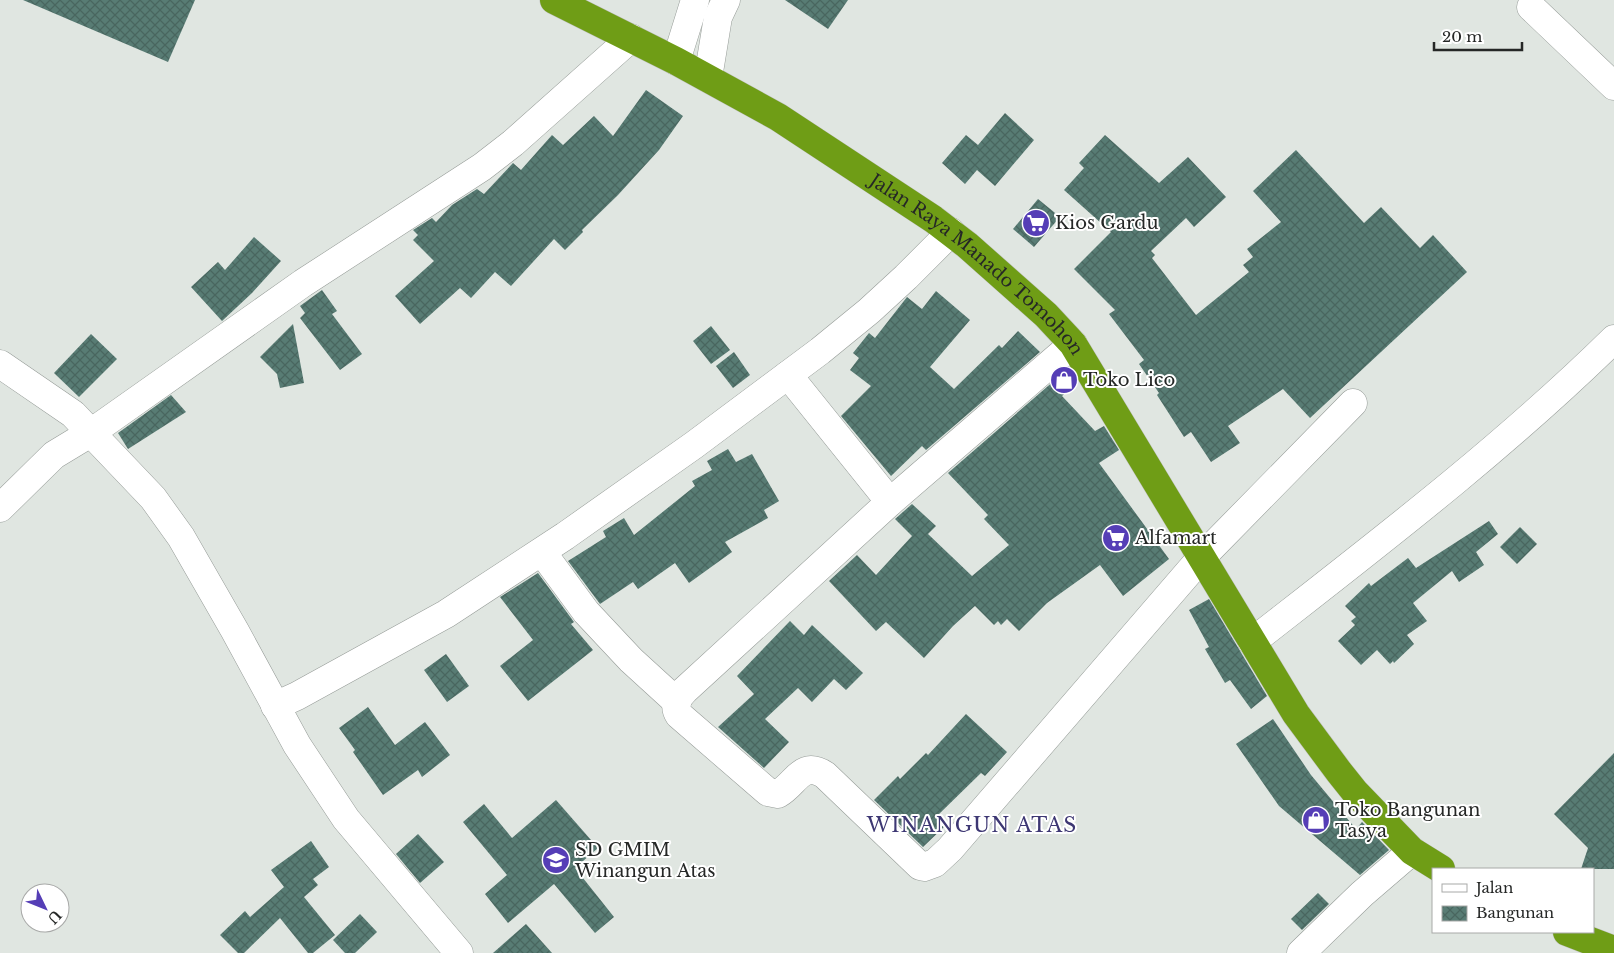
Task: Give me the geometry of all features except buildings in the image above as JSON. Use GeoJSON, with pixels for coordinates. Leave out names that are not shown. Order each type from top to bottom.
{"type":"FeatureCollection","features":[{"type":"Feature","properties":{"kind":"highway","name":"Jalan Raya Manado Tomohon"},"geometry":{"type":"LineString","coordinates":[[554,0],[676,61],[778,116],[951,232],[1046,315],[1072,344],[1296,714],[1339,772],[1412,851],[1439,868]]}},
{"type":"Feature","properties":{"kind":"highway"},"geometry":{"type":"LineString","coordinates":[[1569,933],[1607,950]]}},
{"type":"Feature","properties":{"kind":"street"},"geometry":{"type":"LineString","coordinates":[[676,61],[695,0]]}},
{"type":"Feature","properties":{"kind":"street"},"geometry":{"type":"LineString","coordinates":[[708,78],[718,17],[726,0]]}},
{"type":"Feature","properties":{"kind":"street"},"geometry":{"type":"LineString","coordinates":[[1530,7],[1614,86]]}},
{"type":"Feature","properties":{"kind":"street"},"geometry":{"type":"LineString","coordinates":[[0,508],[54,455],[92,432],[303,283],[482,167],[513,143],[631,38]]}},
{"type":"Feature","properties":{"kind":"street"},"geometry":{"type":"LineString","coordinates":[[275,706],[297,696],[446,614],[542,552],[686,451],[788,375],[869,311],[951,232]]}},
{"type":"Feature","properties":{"kind":"street"},"geometry":{"type":"LineString","coordinates":[[1252,642],[1412,516],[1559,392],[1614,339]]}},
{"type":"Feature","properties":{"kind":"street"},"geometry":{"type":"LineString","coordinates":[[1072,344],[890,502],[685,690],[677,702],[676,708],[679,715],[768,792],[778,794],[807,770],[815,769],[825,775],[920,866],[930,866],[950,849],[1201,558],[1353,403]]}},
{"type":"Feature","properties":{"kind":"street"},"geometry":{"type":"LineString","coordinates":[[0,364],[73,414],[153,498],[181,537],[235,630],[297,746],[346,819],[459,953]]}},
{"type":"Feature","properties":{"kind":"street"},"geometry":{"type":"LineString","coordinates":[[788,375],[890,502]]}},
{"type":"Feature","properties":{"kind":"street"},"geometry":{"type":"LineString","coordinates":[[542,552],[586,612],[631,660],[677,702]]}},
{"type":"Feature","properties":{"kind":"street"},"geometry":{"type":"LineString","coordinates":[[1301,953],[1362,894],[1412,851]]}},
{"type":"Feature","properties":{"kind":"place","name":"Kios Gardu"},"geometry":{"type":"Point","coordinates":[1036,223]}},
{"type":"Feature","properties":{"kind":"place","name":"Toko Lico"},"geometry":{"type":"Point","coordinates":[1064,380]}},
{"type":"Feature","properties":{"kind":"place","name":"Alfamart"},"geometry":{"type":"Point","coordinates":[1116,538]}},
{"type":"Feature","properties":{"kind":"place","name":"Toko Bangunan Tasya"},"geometry":{"type":"Point","coordinates":[1316,820]}},
{"type":"Feature","properties":{"kind":"place","name":"SD GMIM Winangun Atas"},"geometry":{"type":"Point","coordinates":[556,860]}},
{"type":"Feature","properties":{"kind":"district","name":"WINANGUN ATAS"},"geometry":{"type":"Point","coordinates":[972,825]}}]}
